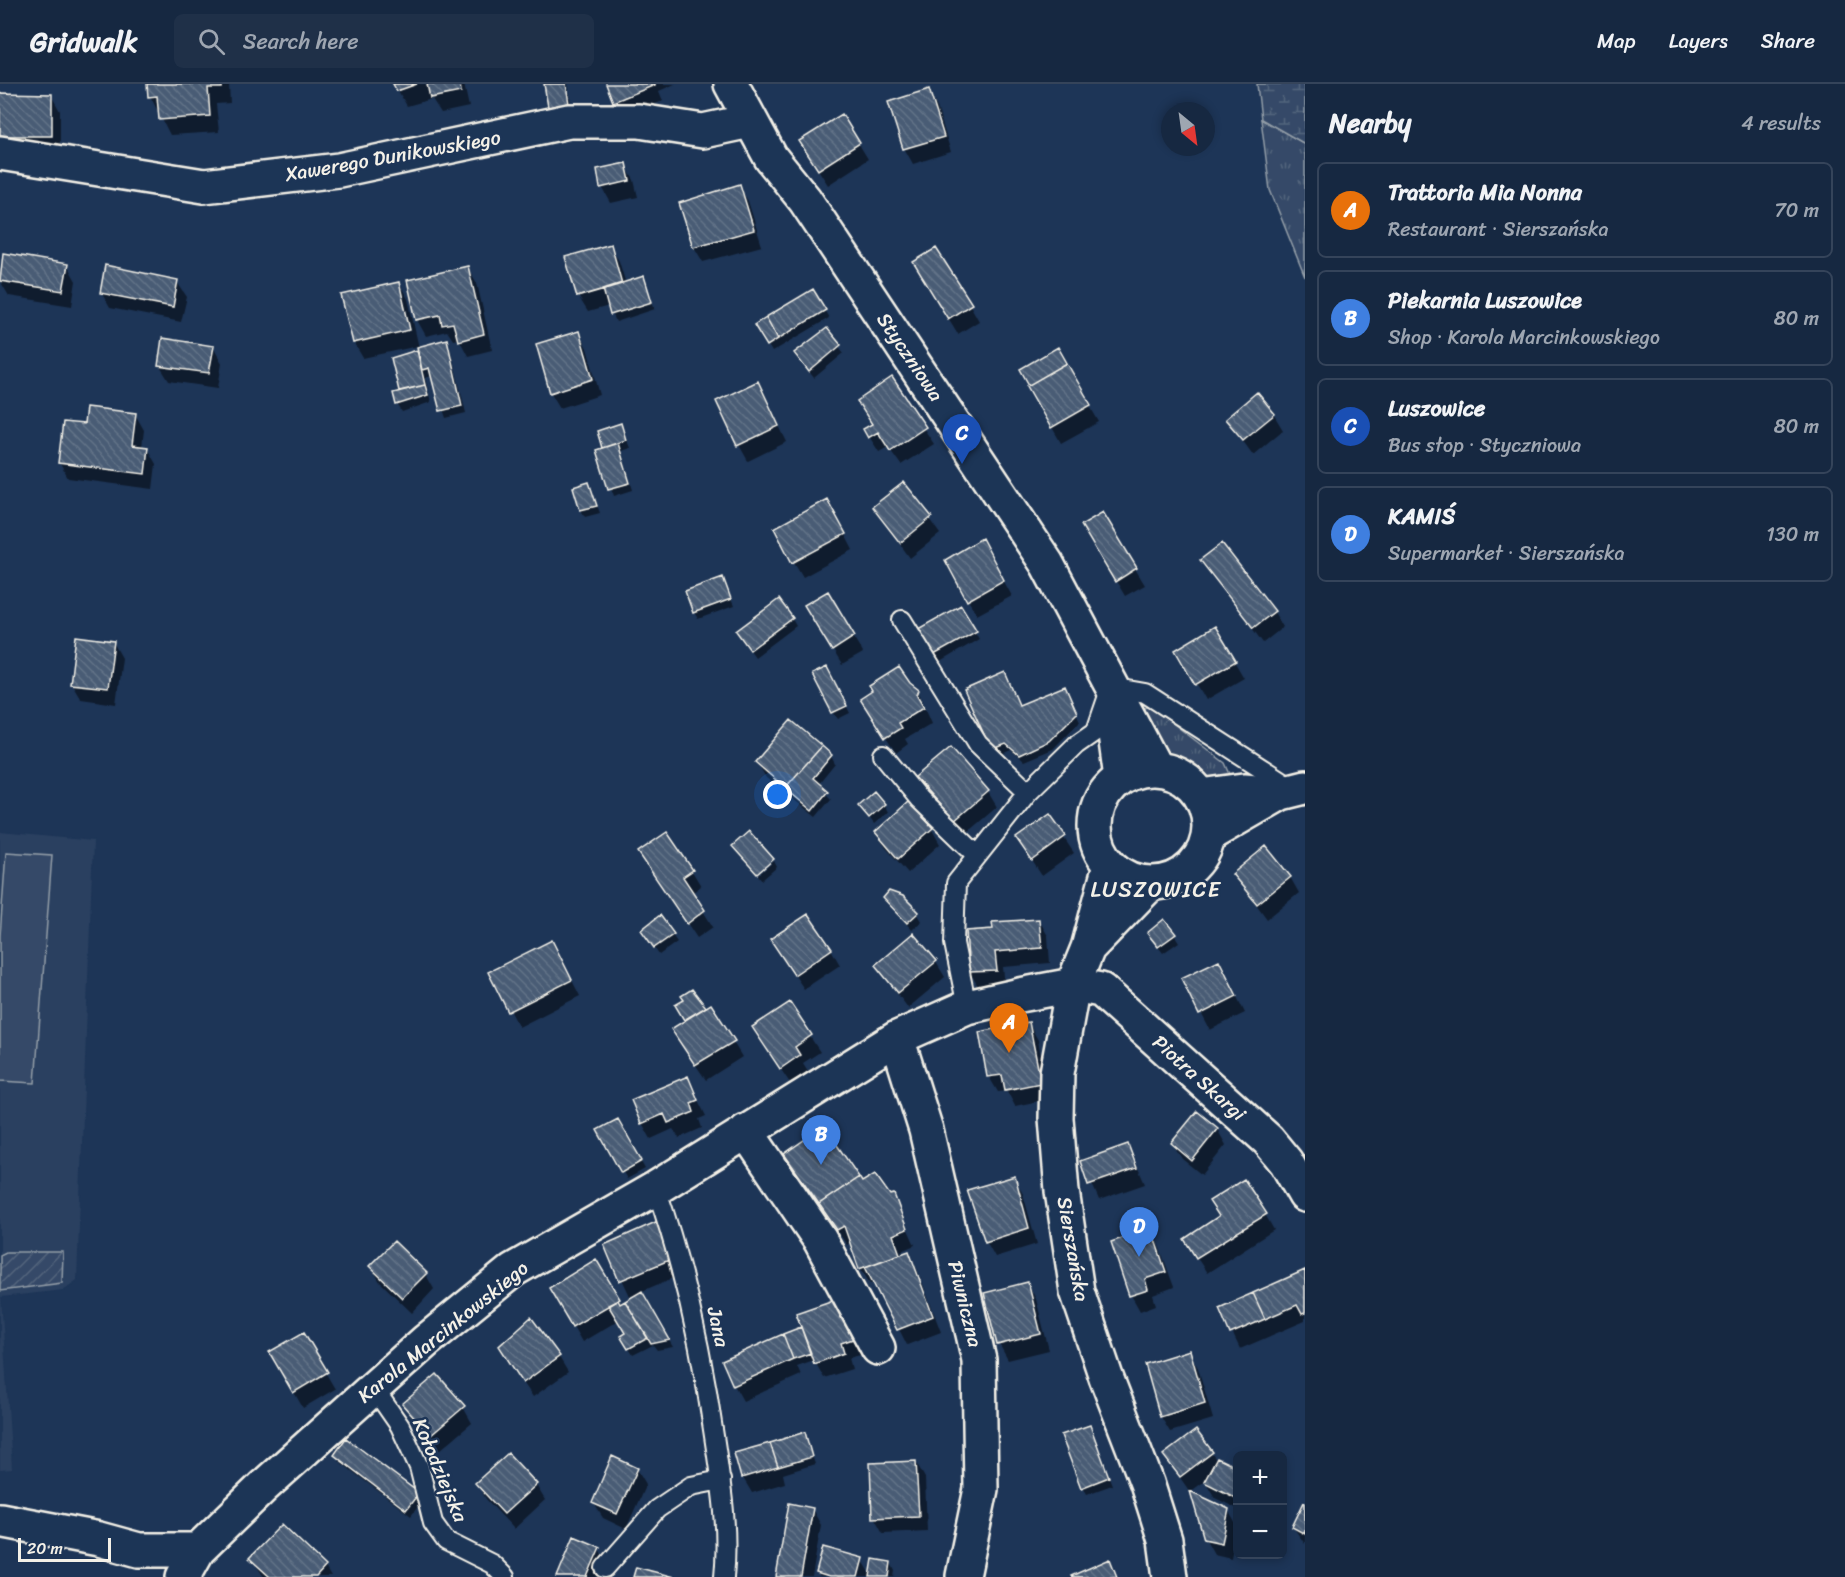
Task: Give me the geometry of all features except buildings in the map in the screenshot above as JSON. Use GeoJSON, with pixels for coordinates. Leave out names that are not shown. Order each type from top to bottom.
{"type":"FeatureCollection","features":[{"type":"Feature","properties":{"kind":"street","name":"Styczniowa"},"geometry":{"type":"LineString","coordinates":[[731,84],[771,158],[805,200],[1047,564],[1113,692],[1137,731],[1156,769]]}},
{"type":"Feature","properties":{"kind":"street","name":"Xawerego Dunikowskiego"},"geometry":{"type":"LineString","coordinates":[[0,153],[204,186],[367,165],[569,121],[639,120],[703,131],[750,121]]}},
{"type":"Feature","properties":{"kind":"street","name":"Styczniowa"},"geometry":{"type":"LineString","coordinates":[[1113,692],[1115,734],[1121,778]]}},
{"type":"Feature","properties":{"kind":"street"},"geometry":{"type":"LineString","coordinates":[[1156,769],[1174,773],[1190,782],[1201,796],[1209,814],[1210,834],[1199,860],[1178,878],[1150,884],[1128,879],[1110,866],[1101,852],[1096,836],[1095,819],[1100,803],[1109,789],[1121,778],[1132,773],[1156,769]]}},
{"type":"Feature","properties":{"kind":"street"},"geometry":{"type":"LineString","coordinates":[[1201,796],[1244,790],[1294,790]]}},
{"type":"Feature","properties":{"kind":"street"},"geometry":{"type":"LineString","coordinates":[[1210,834],[1294,790]]}},
{"type":"Feature","properties":{"kind":"street","name":"Sierszańska"},"geometry":{"type":"LineString","coordinates":[[1110,866],[1088,948],[1073,985],[1057,1073],[1056,1118],[1062,1191],[1077,1291],[1106,1377],[1147,1483],[1165,1540],[1170,1577]]}},
{"type":"Feature","properties":{"kind":"street","name":"Sierszańska"},"geometry":{"type":"LineString","coordinates":[[1088,948],[1150,884]]}},
{"type":"Feature","properties":{"kind":"street","name":"Karola Marcinkowskiego"},"geometry":{"type":"LineString","coordinates":[[191,1563],[264,1486],[373,1387],[513,1270],[656,1188],[897,1038],[968,1007],[1073,985]]}},
{"type":"Feature","properties":{"kind":"street","name":"Piotra Skargi"},"geometry":{"type":"LineString","coordinates":[[1073,985],[1101,990],[1268,1140],[1286,1162],[1305,1195]]}},
{"type":"Feature","properties":{"kind":"street","name":"Piwniczna"},"geometry":{"type":"LineString","coordinates":[[897,1038],[926,1130],[979,1360],[981,1489],[963,1576]]}},
{"type":"Feature","properties":{"kind":"street"},"geometry":{"type":"LineString","coordinates":[[746,1131],[819,1240],[878,1348]]}},
{"type":"Feature","properties":{"kind":"street"},"geometry":{"type":"LineString","coordinates":[[1,1514],[191,1563]]}},
{"type":"Feature","properties":{"kind":"lane"},"geometry":{"type":"LineString","coordinates":[[902,620],[978,744],[1004,773],[1028,792]]}},
{"type":"Feature","properties":{"kind":"lane"},"geometry":{"type":"LineString","coordinates":[[968,1007],[954,943],[956,883],[976,854],[1028,792],[1076,745],[1096,731],[1113,692],[1145,693],[1294,790]]}},
{"type":"Feature","properties":{"kind":"lane"},"geometry":{"type":"LineString","coordinates":[[884,755],[919,799],[976,854]]}},
{"type":"Feature","properties":{"kind":"lane","name":"Jana"},"geometry":{"type":"LineString","coordinates":[[656,1188],[673,1237],[702,1351],[721,1480],[727,1546],[724,1577]]}},
{"type":"Feature","properties":{"kind":"lane","name":"Kołodziejska"},"geometry":{"type":"LineString","coordinates":[[373,1387],[400,1426],[420,1467],[433,1523],[446,1541],[492,1564],[505,1577]]}},
{"type":"Feature","properties":{"kind":"lane"},"geometry":{"type":"LineString","coordinates":[[605,1568],[657,1509],[691,1486],[721,1480]]}},
{"type":"Feature","properties":{"kind":"shaded area"},"geometry":{"type":"Polygon","coordinates":[[[0,832],[93,841],[77,1280],[63,1290],[1,1297],[12,1469],[0,1470],[0,832]]]}},
{"type":"Feature","properties":{"kind":"green space"},"geometry":{"type":"Polygon","coordinates":[[[1257,84],[1305,84],[1305,144],[1261,119],[1257,84]]]}},
{"type":"Feature","properties":{"kind":"green space"},"geometry":{"type":"Polygon","coordinates":[[[1261,119],[1305,144],[1305,277],[1270,190],[1261,119]]]}},
{"type":"Feature","properties":{"kind":"green space"},"geometry":{"type":"Polygon","coordinates":[[[1150,706],[1225,763],[1234,783],[1199,780],[1174,769],[1161,751],[1142,709],[1150,706]]]}},
{"type":"Feature","properties":{"kind":"green space"},"geometry":{"type":"Polygon","coordinates":[[[6,852],[52,855],[35,1083],[0,1081],[0,936],[6,852]]]}},
{"type":"Feature","properties":{"kind":"green space"},"geometry":{"type":"Polygon","coordinates":[[[6,1252],[63,1252],[62,1283],[0,1291],[0,1255],[6,1252]]]}},
{"type":"Feature","properties":{"kind":"place","name":"Luszowice"},"geometry":{"type":"Point","coordinates":[962,464]}},
{"type":"Feature","properties":{"kind":"place","name":"Trattoria Mia Nonna"},"geometry":{"type":"Point","coordinates":[1009,1053]}},
{"type":"Feature","properties":{"kind":"place","name":"Piekarnia Luszowice"},"geometry":{"type":"Point","coordinates":[821,1165]}},
{"type":"Feature","properties":{"kind":"place","name":"KAMIŚ"},"geometry":{"type":"Point","coordinates":[1139,1257]}},
{"type":"Feature","properties":{"kind":"district","name":"LUSZOWICE"},"geometry":{"type":"Point","coordinates":[1156,889]}}]}
